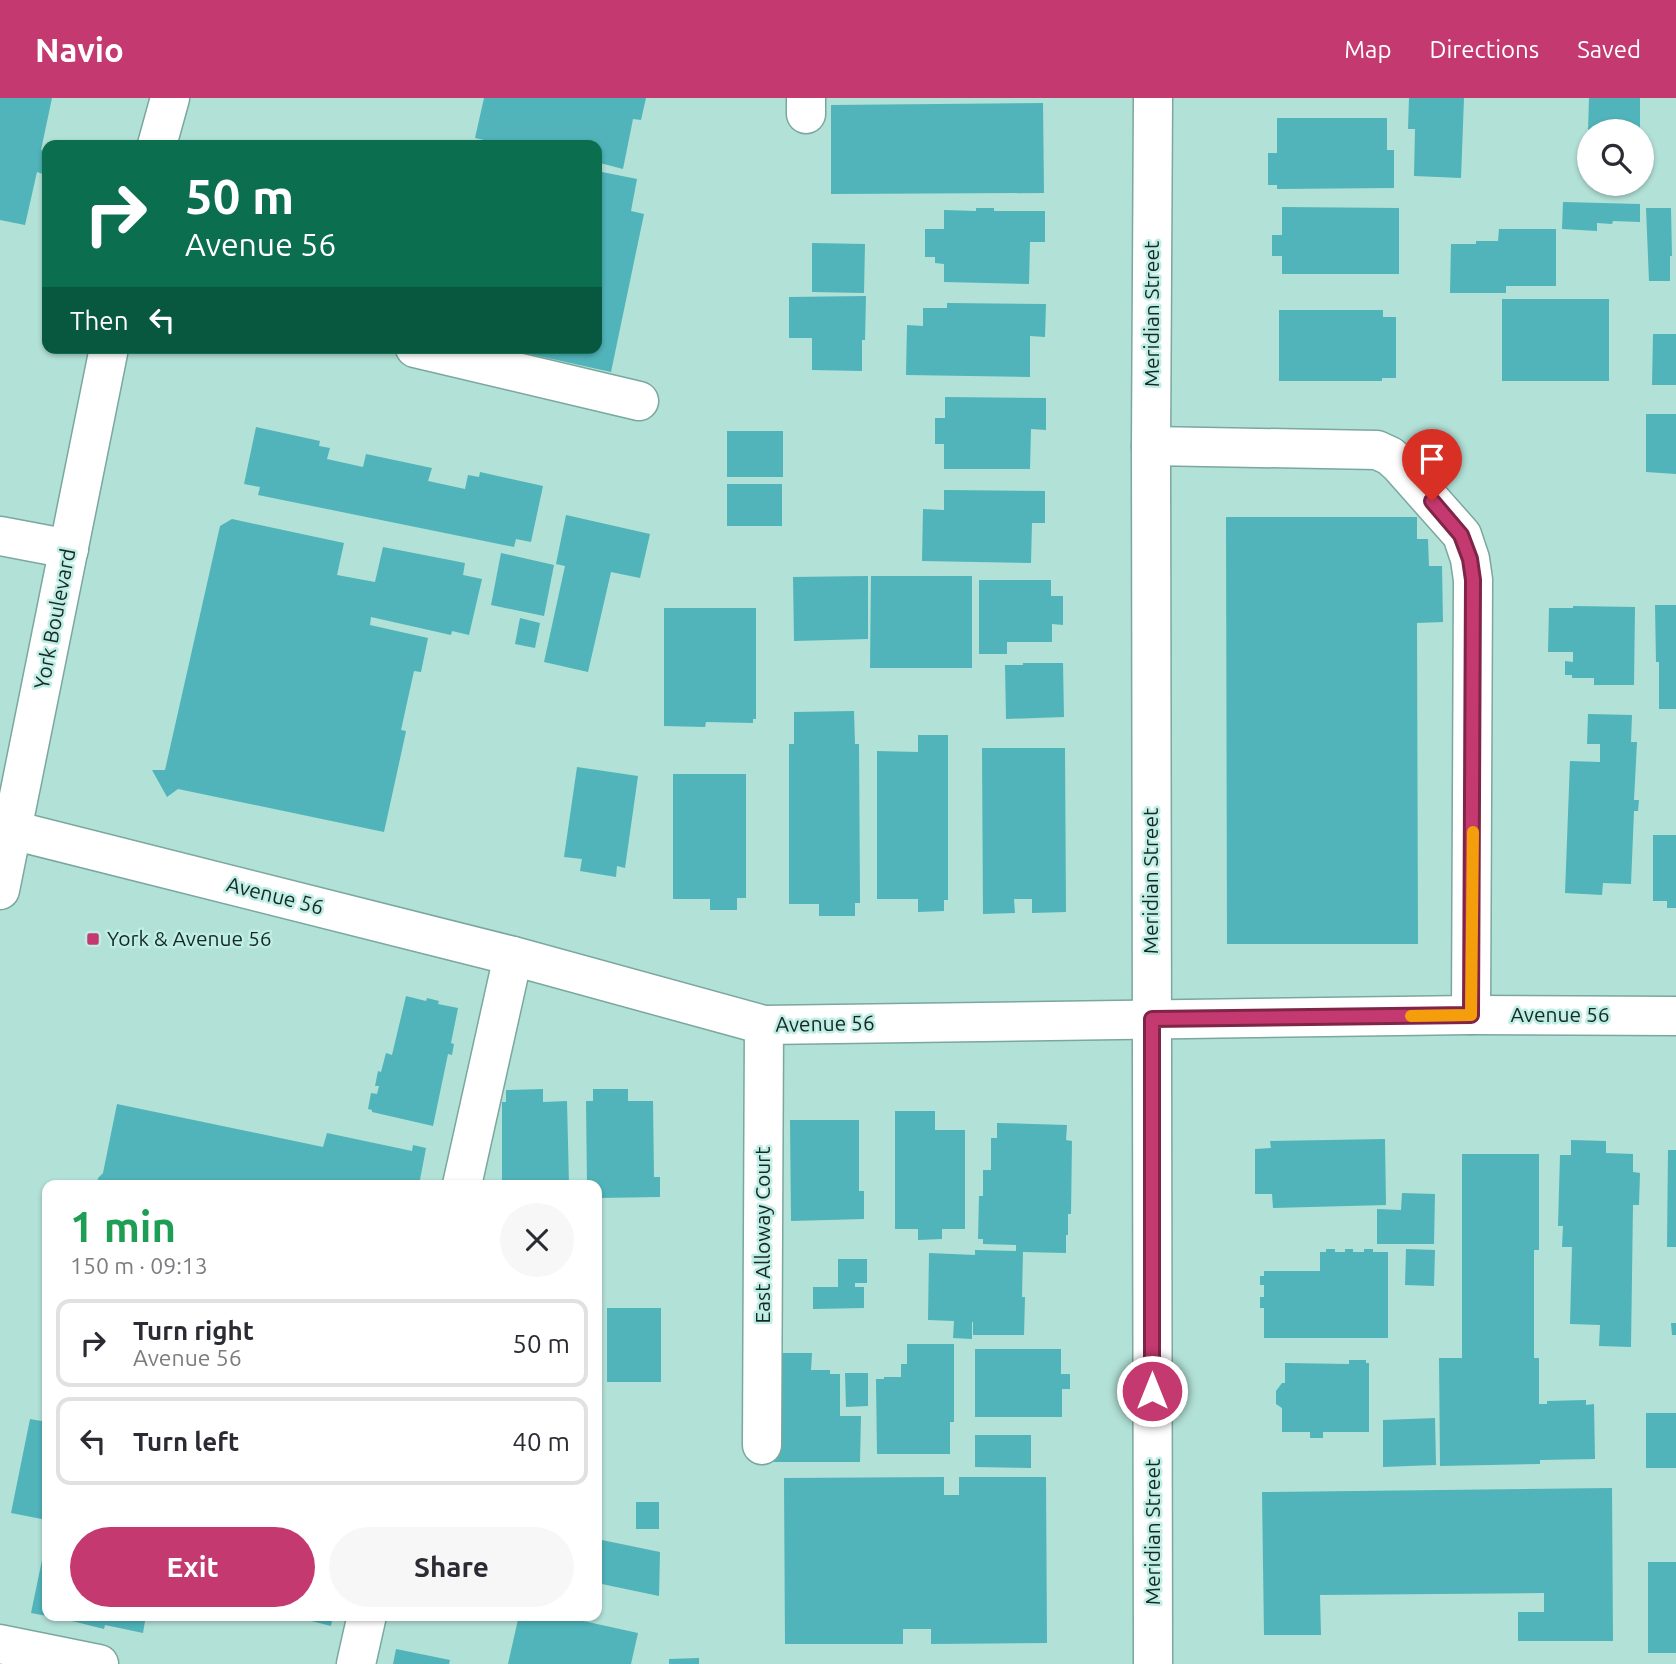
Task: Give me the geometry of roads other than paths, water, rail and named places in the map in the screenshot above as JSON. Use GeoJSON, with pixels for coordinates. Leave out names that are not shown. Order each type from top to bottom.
{"type":"FeatureCollection","features":[{"type":"Feature","properties":{"kind":"street"},"geometry":{"type":"LineString","coordinates":[[158,140],[170,98]]}},
{"type":"Feature","properties":{"kind":"street","name":"Meridian Street"},"geometry":{"type":"LineString","coordinates":[[1153,98],[1153,1664]]}},
{"type":"Feature","properties":{"kind":"street","name":"York Boulevard"},"geometry":{"type":"LineString","coordinates":[[0,890],[6,829],[108,354]]}},
{"type":"Feature","properties":{"kind":"street"},"geometry":{"type":"LineString","coordinates":[[440,354],[639,401]]}},
{"type":"Feature","properties":{"kind":"street"},"geometry":{"type":"LineString","coordinates":[[1151,446],[1377,450],[1399,464],[1461,535],[1470,559],[1473,580],[1471,1015]]}},
{"type":"Feature","properties":{"kind":"street"},"geometry":{"type":"LineString","coordinates":[[0,536],[68,549]]}},
{"type":"Feature","properties":{"kind":"street","name":"Avenue 56"},"geometry":{"type":"LineString","coordinates":[[6,829],[513,956],[764,1025],[1471,1015],[1676,1016]]}},
{"type":"Feature","properties":{"kind":"street"},"geometry":{"type":"LineString","coordinates":[[464,1180],[513,956]]}},
{"type":"Feature","properties":{"kind":"street","name":"East Alloway Court"},"geometry":{"type":"LineString","coordinates":[[762,1445],[764,1025]]}},
{"type":"Feature","properties":{"kind":"street"},"geometry":{"type":"LineString","coordinates":[[356,1664],[366,1621]]}},
{"type":"Feature","properties":{"kind":"street"},"geometry":{"type":"LineString","coordinates":[[0,1644],[99,1664]]}},
{"type":"Feature","properties":{"kind":"place","name":"York & Avenue 56"},"geometry":{"type":"Point","coordinates":[93,939]}}]}
